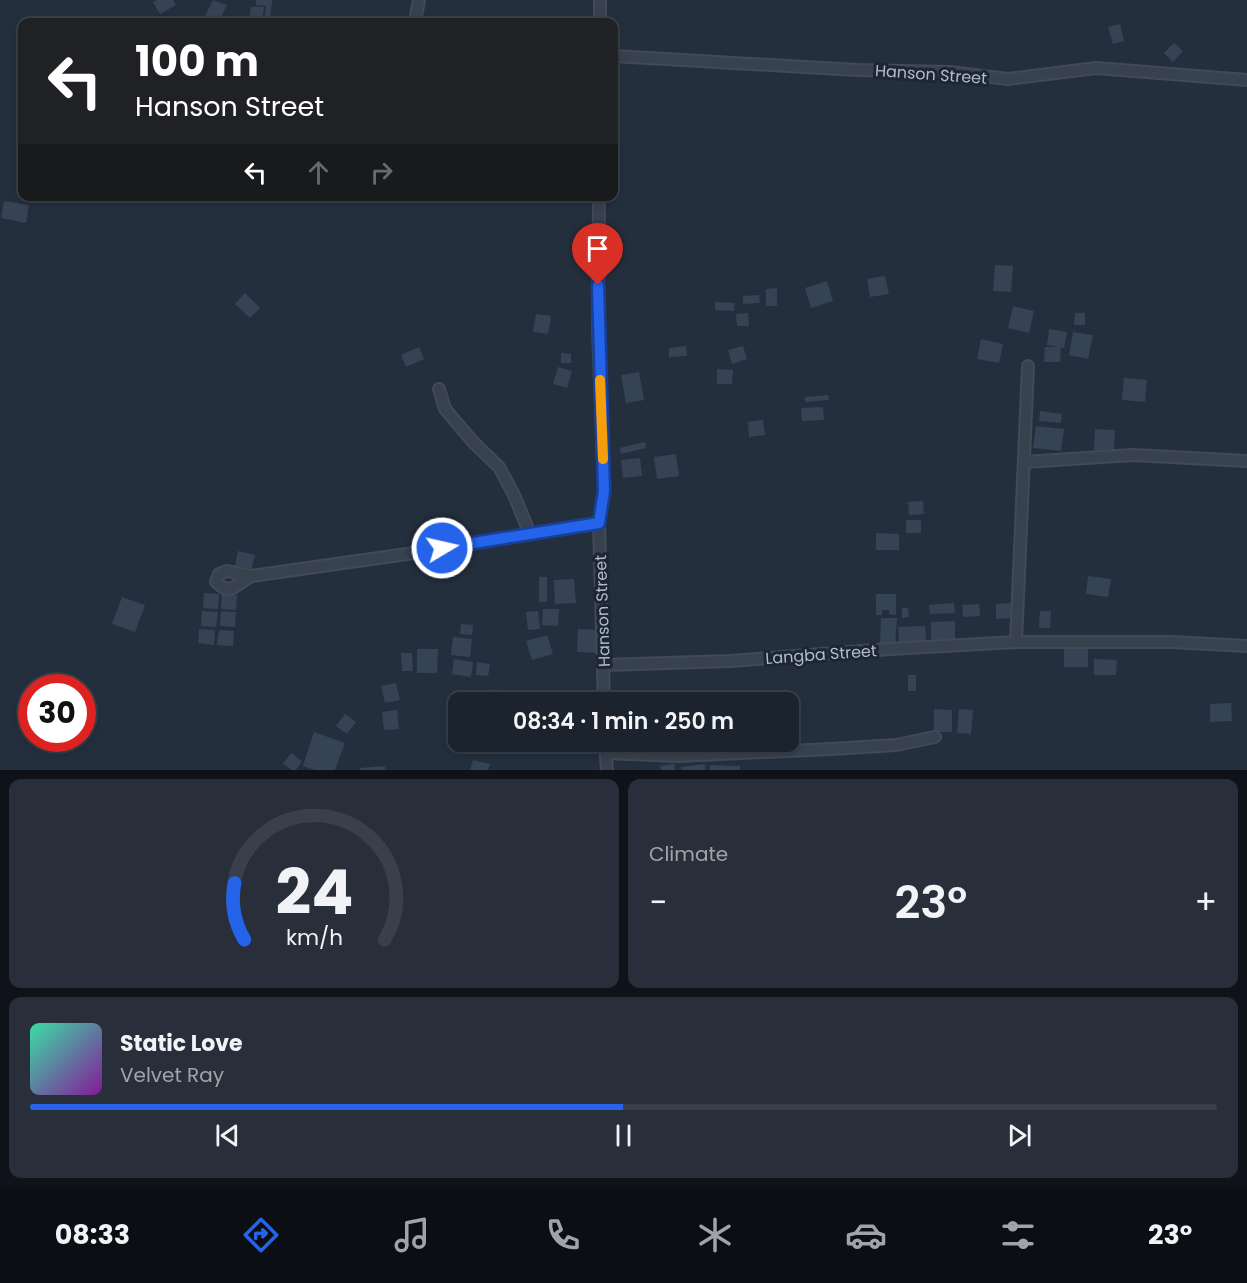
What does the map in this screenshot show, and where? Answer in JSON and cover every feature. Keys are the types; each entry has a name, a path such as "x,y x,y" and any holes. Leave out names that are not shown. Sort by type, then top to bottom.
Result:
{"street":[{"path":"416,18 419,0"},
{"path":"600,0 600,18"},
{"name":"Hanson Street","path":"618,56 949,72 1008,80 1096,68 1247,80"},
{"name":"Hanson Street","path":"599,201 598,329 604,491 599,523 604,692"},
{"path":"1016,642 1028,366"},
{"path":"439,388 445,409 456,424 499,467 514,495 530,534"},
{"path":"1024,462 1133,455 1247,461"},
{"path":"251,576 421,552 599,523"},
{"name":"Langba Street","path":"604,665 730,661 1016,642 1172,642 1247,646"},
{"path":"607,770 606,753 677,756 831,749 896,745 935,737"}],"building":[{"path":"173,0 176,5 160,14 153,2"},
{"path":"213,0 227,5 221,18 204,18"},
{"path":"256,0 272,0 270,18 264,18 266,6 256,5"},
{"path":"251,7 264,7 263,18 250,18"},
{"path":"1120,24 1124,41 1113,44 1108,27"},
{"path":"1174,43 1183,51 1173,62 1164,53"},
{"path":"4,201 29,205 26,223 1,218"},
{"path":"995,265 1013,266 1011,292 993,291"},
{"path":"885,276 889,294 870,297 867,279"},
{"path":"827,281 833,301 811,308 805,288"},
{"path":"777,288 777,306 766,306 766,289"},
{"path":"245,293 260,308 250,318 235,304"},
{"path":"759,295 760,303 743,304 743,296"},
{"path":"715,302 735,303 734,311 715,310"},
{"path":"1013,306 1034,311 1029,333 1008,328"},
{"path":"748,313 749,326 737,326 736,314"},
{"path":"1075,313 1085,313 1085,325 1074,325"},
{"path":"536,314 551,316 548,334 533,332"},
{"path":"1049,329 1067,332 1064,348 1047,345"},
{"path":"1073,332 1093,335 1088,359 1069,355"},
{"path":"981,339 1003,344 999,363 977,359"},
{"path":"686,346 687,356 669,357 669,348"},
{"path":"743,346 747,359 732,364 728,350"},
{"path":"419,347 424,359 406,367 401,355"},
{"path":"1045,347 1061,347 1060,362 1044,362"},
{"path":"561,353 571,354 571,363 561,363"},
{"path":"558,367 572,371 567,388 553,384"},
{"path":"717,369 733,370 732,384 717,384"},
{"path":"639,372 644,400 626,403 621,375"},
{"path":"1124,378 1147,380 1145,402 1122,400"},
{"path":"828,395 829,400 805,402 805,397"},
{"path":"823,407 824,420 802,421 801,408"},
{"path":"1040,411 1062,414 1061,423 1039,421"},
{"path":"763,420 765,435 749,437 748,422"},
{"path":"1036,426 1064,429 1061,451 1033,448"},
{"path":"1095,429 1115,430 1114,450 1094,450"},
{"path":"645,442 646,448 621,454 620,448"},
{"path":"676,454 679,476 657,479 654,457"},
{"path":"640,458 642,476 623,478 621,460"},
{"path":"923,501 924,514 909,515 908,502"},
{"path":"906,520 921,520 921,533 906,533"},
{"path":"876,533 899,534 899,550 876,550"},
{"path":"238,551 255,555 251,570 235,566"},
{"path":"1088,576 1111,579 1108,597 1086,594"},
{"path":"539,577 547,577 547,602 539,602"},
{"path":"574,579 576,603 555,604 554,580"},
{"path":"204,593 219,594 218,609 203,608"},
{"path":"222,594 237,595 236,610 221,609"},
{"path":"876,594 896,594 896,615 889,614 889,610 882,610 882,615 876,615"},
{"path":"122,597 145,605 135,632 112,624"},
{"path":"954,603 955,613 930,614 929,605"},
{"path":"1011,603 1011,618 996,619 996,604"},
{"path":"979,604 980,616 963,617 962,605"},
{"path":"902,608 908,608 909,617 902,618"},
{"path":"543,609 559,609 558,626 542,625"},
{"path":"202,611 218,612 216,627 201,626"},
{"path":"221,611 236,612 235,627 220,626"},
{"path":"538,611 540,629 528,630 526,612"},
{"path":"1040,611 1051,611 1050,628 1039,628"},
{"path":"881,618 897,618 895,647 880,647"},
{"path":"955,621 955,639 931,640 931,622"},
{"path":"461,624 473,625 472,635 460,634"},
{"path":"925,626 926,641 899,642 898,627"},
{"path":"199,629 215,630 214,645 198,643"},
{"path":"578,629 597,630 596,653 577,652"},
{"path":"219,630 234,631 233,646 217,645"},
{"path":"547,635 553,654 532,660 526,641"},
{"path":"453,637 472,639 470,657 451,655"},
{"path":"417,649 438,649 437,673 417,673"},
{"path":"1064,649 1088,649 1088,667 1064,667"},
{"path":"401,653 412,653 413,671 402,671"},
{"path":"454,659 473,662 471,677 452,674"},
{"path":"1094,659 1117,660 1116,675 1094,675"},
{"path":"477,662 490,664 488,676 476,675"},
{"path":"908,675 916,675 916,691 908,691"},
{"path":"396,683 400,700 385,703 381,686"},
{"path":"1231,703 1232,721 1210,722 1210,704"},
{"path":"934,709 952,710 952,732 934,732"},
{"path":"959,709 973,710 971,734 957,733"},
{"path":"397,710 399,729 384,730 382,712"},
{"path":"345,714 356,722 347,734 336,726"},
{"path":"314,732 345,743 335,770 315,770 303,766"},
{"path":"520,752 545,752 545,754"},
{"path":"291,753 302,761 296,770 283,764"},
{"path":"473,760 490,764 488,770 470,770"},
{"path":"674,764 675,770 661,770 660,766"},
{"path":"705,764 705,770 681,770 681,767"},
{"path":"710,765 740,766 740,770 710,770"},
{"path":"385,766 385,770 360,770 360,768"}],"slow traffic":[{"path":"600,380 603,459"}],"route":[{"path":"442,548 599,523 604,491 598,285"}]}
